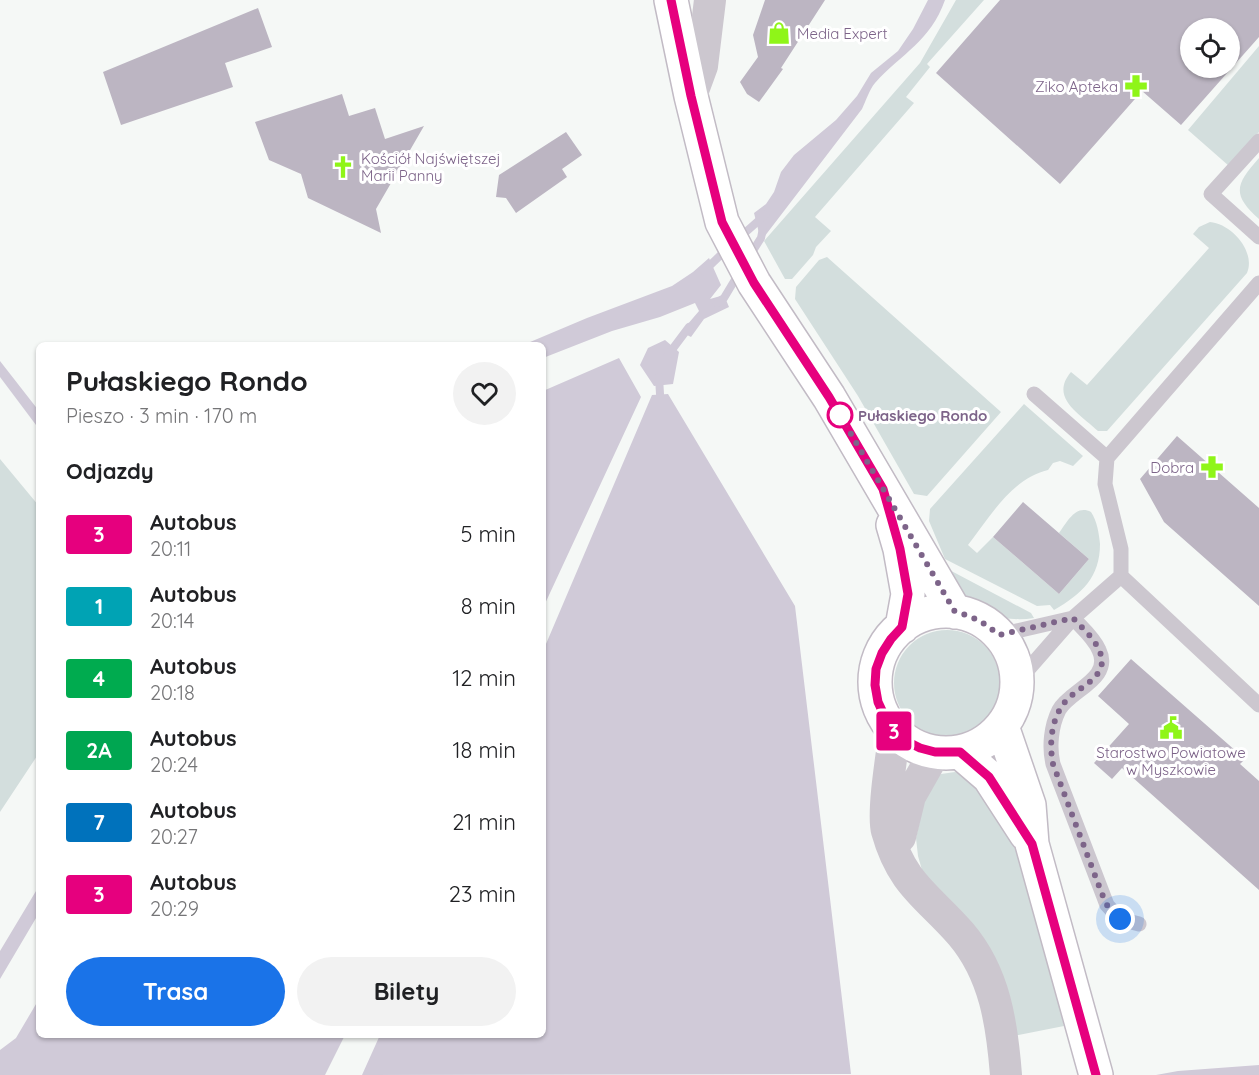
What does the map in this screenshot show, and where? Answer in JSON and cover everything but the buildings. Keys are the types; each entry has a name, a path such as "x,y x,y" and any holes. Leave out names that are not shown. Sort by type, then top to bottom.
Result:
{"main road":[{"path":"672,0 691,96 722,222 754,283 829,397 955,612"},
{"path":"883,489 900,549 908,594 902,627"},
{"path":"936,612 955,612 972,616 987,624 1009,649 1015,665 1017,682 1015,698 1002,726 976,747 948,752 920,748 895,731 885,717 878,702 875,685 876,669 882,653 902,627 918,617 936,612"},
{"path":"1002,726 1029,805 1032,844 1093,1064"},
{"path":"948,752 989,777 1032,844"}],"street":[{"path":"691,96 702,66 710,0"},
{"path":"895,731 887,830 900,865 910,883 960,933 987,974 996,1002 1006,1073"},
{"path":"897,856 903,819 910,796 948,752"}],"lane":[{"path":"1259,141 1211,194 1259,237"},
{"path":"1259,283 1107,458 1105,484 1121,549 1121,576 1259,705"},
{"path":"1034,394 1107,458"},
{"path":"1017,682 1073,618 1121,576"},
{"path":"999,635 1073,618"},
{"path":"1073,618 1099,648 1102,667 1096,676 1067,700 1060,709 1055,720 1050,752 1107,905 1120,919 1139,924"}],"shaded area":[{"path":"928,0 945,0 932,26 875,83 862,109 761,241 754,213 766,204 774,192 781,172 794,155 836,120 857,96 871,73 898,51"},
{"path":"956,0 984,0 927,64 930,67 906,97 914,103 815,217 831,231 792,279 785,279 764,241 920,63"},
{"path":"1259,46 1259,132 1229,166 1188,130 1232,78 1240,78 1240,68"},
{"path":"1259,158 1259,219 1244,203 1240,189 1245,175"},
{"path":"1210,222 1226,228 1240,240 1248,256 1247,273 1107,431 1098,431 1076,412 1065,398 1063,390 1065,381 1071,372 1087,385 1209,248 1193,234 1199,227"},
{"path":"827,257 1001,412 927,496 914,494 858,396 795,299 796,287 819,260"},
{"path":"709,258 721,285 710,299 724,295 729,307 704,319 691,337 681,332 699,311 695,303 660,317 612,331 546,357 546,342 530,342 672,286"},
{"path":"665,340 679,352 673,384 654,386 640,365 648,348"},
{"path":"619,358 641,397 546,602 546,390"},
{"path":"0,361 36,407 36,425 0,377"},
{"path":"668,394 795,606 851,1074 362,1075 379,1038 546,1038 546,644 652,395"},
{"path":"1024,404 1083,456 1073,466 1060,461 1053,463 1048,470 1023,481 1002,500 968,545 977,553 993,537 1059,594 1089,559 1059,533 1076,512 1086,510 1091,512 1100,540 1097,566 1081,591 1054,610 1050,605 1037,606 945,559 929,521 930,509"},
{"path":"0,459 36,502 36,758 0,812"},
{"path":"940,565 1031,613 1034,618 1005,618 977,609 962,597"},
{"path":"947,630 967,634 985,645 996,663 1000,683 996,703 985,721 967,732 947,736 927,732 909,721 898,703 894,683 898,663 909,645 927,634"},
{"path":"955,772 969,776 1012,834 1036,911 1064,1026 1013,1036 924,877 916,838 928,783 941,774"},
{"path":"36,891 36,918 0,979 0,951"},
{"path":"36,1004 36,1038 344,1038 325,1075 0,1075 0,1050 16,1038"},
{"path":"1259,1065 1259,1075 1156,1075 1178,1071"}],"waterway":[{"path":"739,238 765,215"},
{"path":"749,257 761,238 763,228"},
{"path":"704,271 727,249"},
{"path":"717,303 724,298 739,273"},
{"path":"668,355 689,327"},
{"path":"659,377 660,394"}],"bus line":[{"name":"3","path":"671,0 691,96 722,222 754,283 829,397 883,489 900,549 908,594 902,627 882,653 876,669 875,685 878,702 895,731 906,741 935,752 960,752 989,777 1032,844 1096,1075"}],"place":[{"name":"Media Expert","path":"779,33"},
{"name":"Ziko Apteka","path":"1136,86"},
{"name":"Kościół Najświętszej Marii Panny","path":"343,167"},
{"name":"Pułaskiego Rondo","path":"840,415"},
{"name":"Dobra","path":"1212,467"},
{"name":"Starostwo Powiatowe w Myszkowie","path":"1171,728"}],"route":[{"path":"840,415 955,612 972,616 987,624 999,635 1073,618 1099,648 1102,667 1088,684 1067,700 1060,709 1055,720 1050,752 1102,894 1107,905 1120,919"}]}
